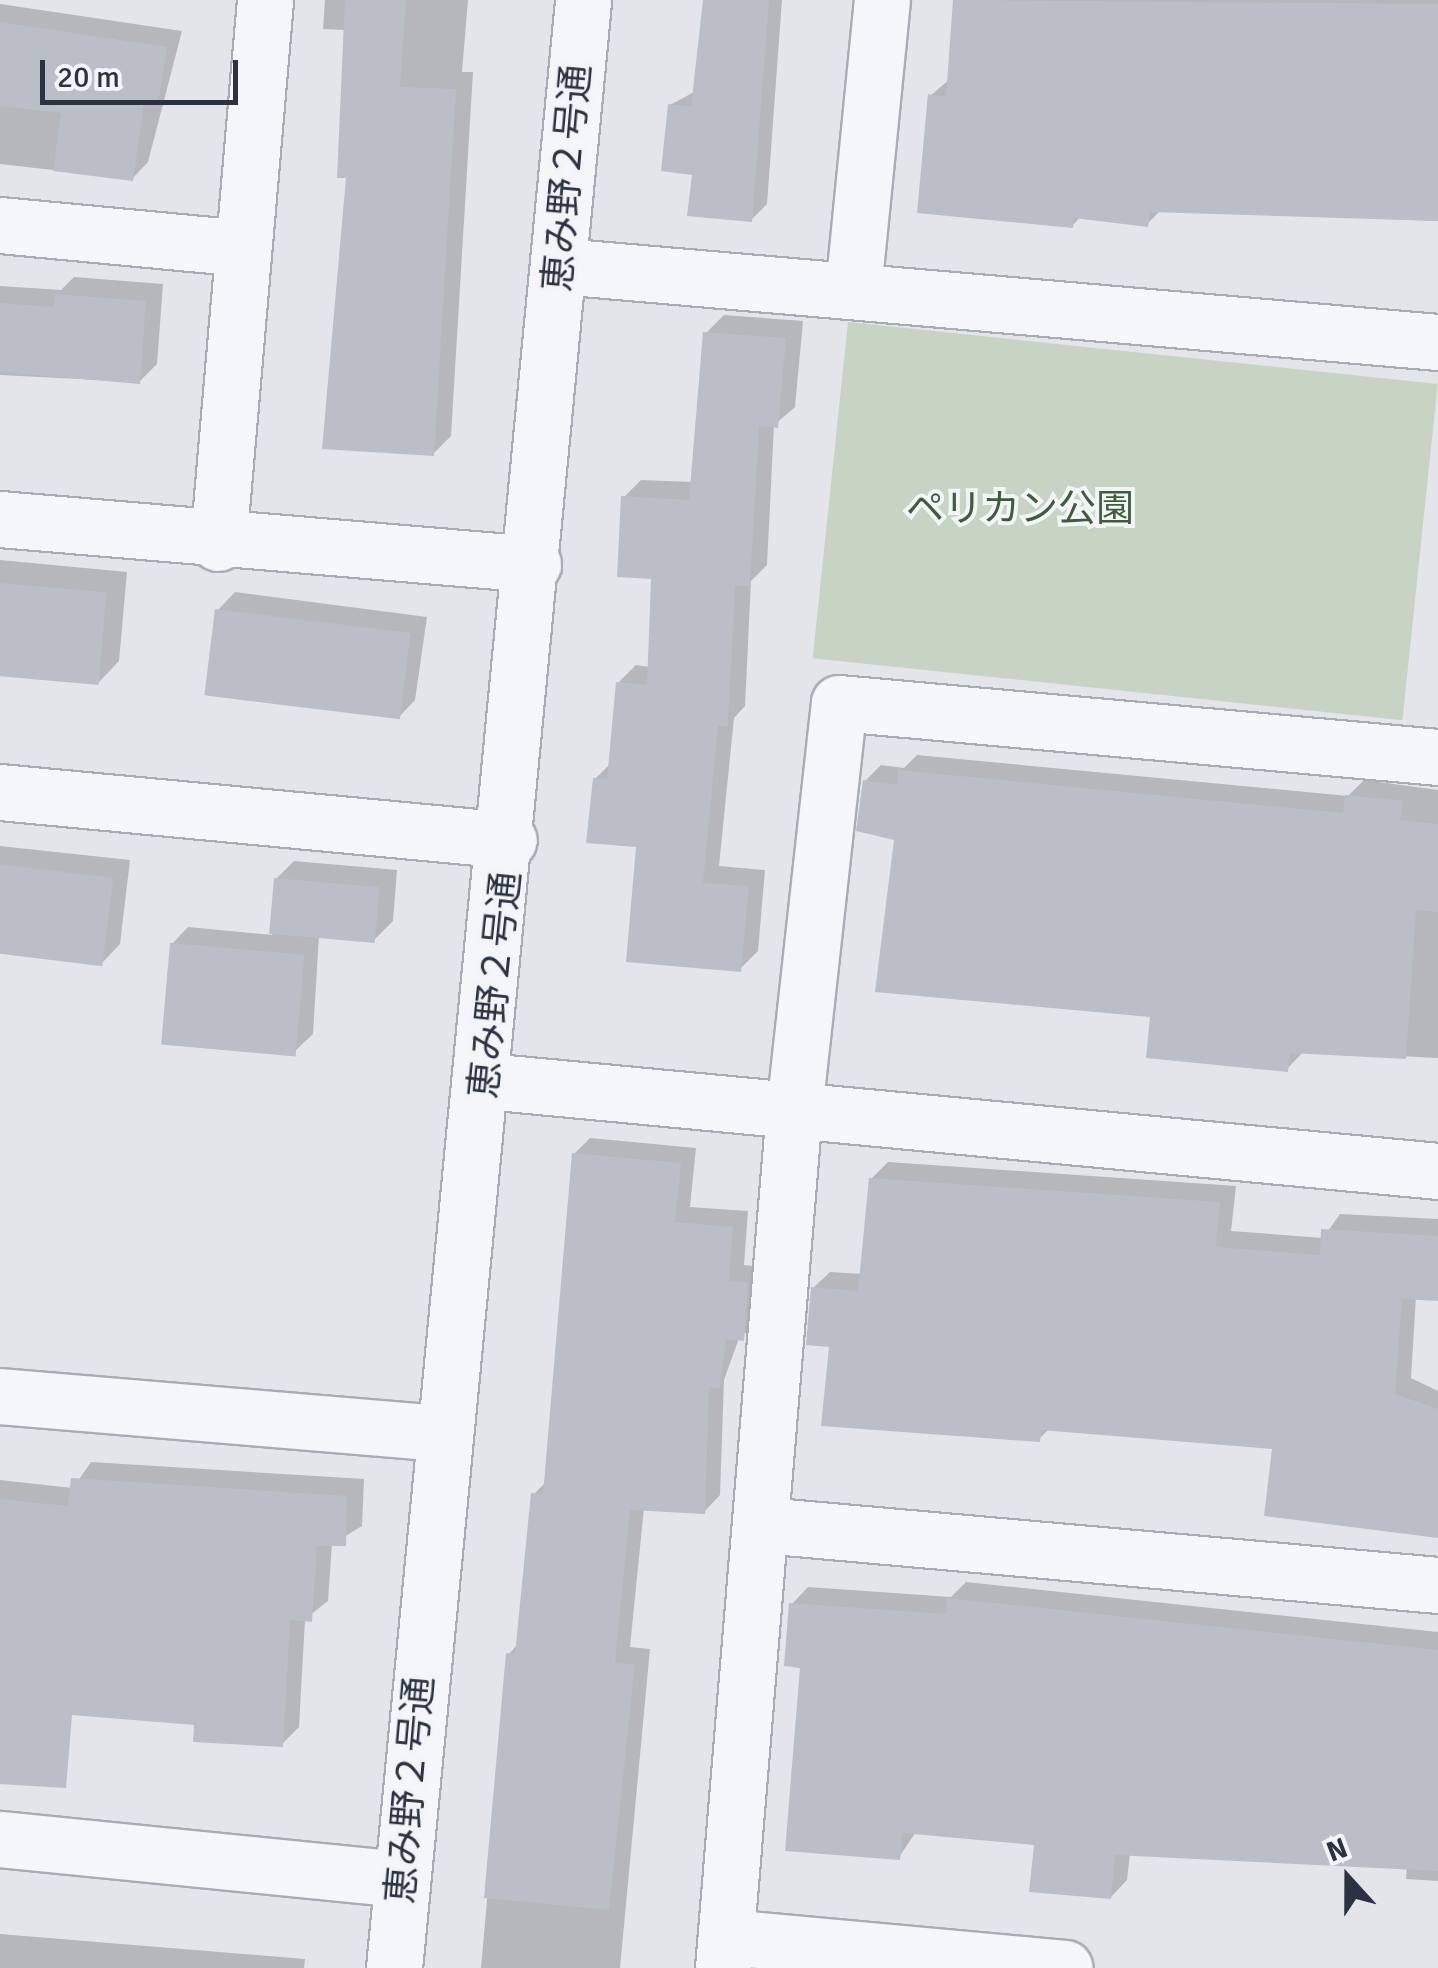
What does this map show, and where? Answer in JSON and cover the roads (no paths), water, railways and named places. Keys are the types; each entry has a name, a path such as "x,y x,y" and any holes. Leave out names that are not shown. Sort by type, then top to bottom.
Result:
{"street":[{"path":"218,543 264,0"},
{"name":"恵み野２号通","path":"394,1968 444,1433 486,1082 583,0"},
{"path":"852,290 882,0"},
{"path":"0,224 243,248"},
{"path":"560,266 1438,342"},
{"path":"0,520 218,543 533,564"},
{"path":"1065,1968 724,1952 763,1525 794,1110 839,704 1438,757"},
{"path":"0,792 509,840"},
{"path":"486,1082 1438,1170"},
{"path":"0,1396 444,1433"},
{"path":"763,1525 1438,1584"},
{"path":"0,1839 402,1879"}],"park label":[{"name":"ペリカン公園","path":"1020,509"}]}
